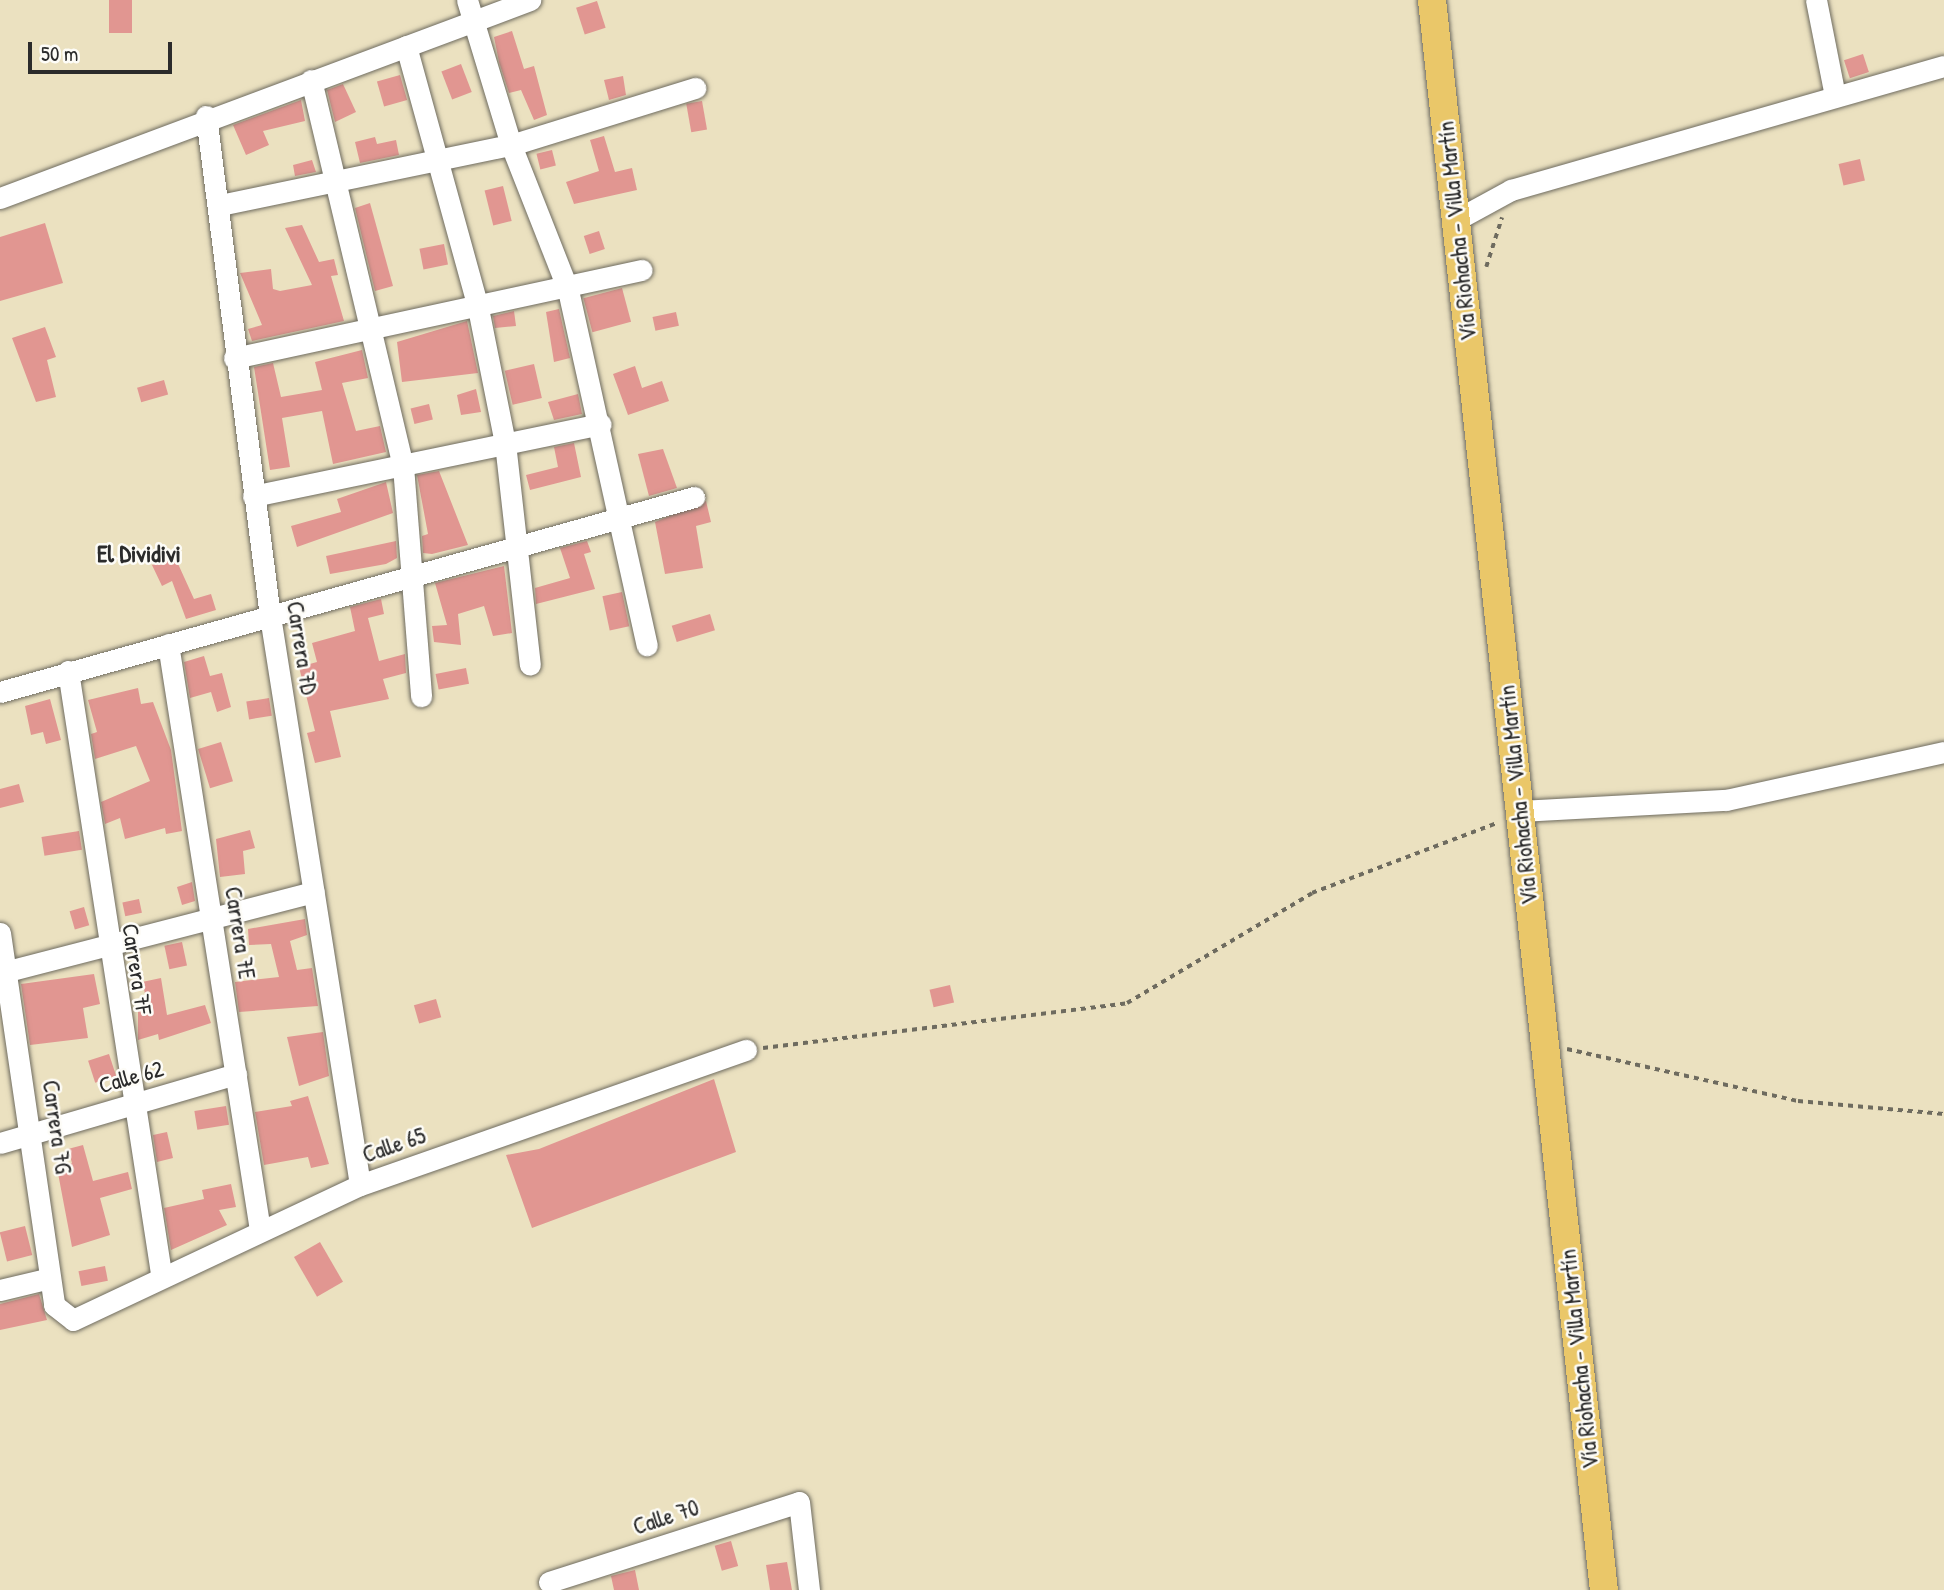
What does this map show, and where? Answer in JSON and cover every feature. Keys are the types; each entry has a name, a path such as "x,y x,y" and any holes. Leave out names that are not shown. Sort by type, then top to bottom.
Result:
{"main road":[{"name":"Vía Riohacha - Villa Martín","path":"1432,0 1604,1590"}],"street":[{"path":"467,0 511,145 568,290 601,424 647,645"},
{"path":"0,198 206,116 472,23 530,0"},
{"path":"1816,0 1835,96"},
{"path":"406,46 478,307 505,443 512,548 530,666"},
{"path":"1456,220 1511,190 1944,66"},
{"path":"311,80 332,182 403,466 416,574 421,696"},
{"path":"220,205 511,145 695,88"},
{"name":"Carrera 7D","path":"206,116 220,205 234,358 270,616 360,1185"},
{"path":"234,358 568,290 642,270"},
{"path":"253,496 601,424"},
{"path":"0,692 694,497"},
{"name":"Carrera 7E","path":"168,644 260,1230"},
{"name":"Carrera 7F","path":"68,671 107,946 161,1273"},
{"path":"1521,811 1726,800 1944,752"},
{"path":"3,972 314,892"},
{"name":"Carrera 7G","path":"0,933 3,972 32,1133 54,1305 73,1320"},
{"name":"Calle 65","path":"73,1320 98,1313 161,1273 360,1185 746,1050"},
{"name":"Calle 62","path":"0,1143 236,1074"},
{"path":"0,1290 50,1278"},
{"name":"Calle 70","path":"549,1582 799,1502 809,1590"}],"path":[{"path":"1483,276 1511,190"},
{"path":"746,1050 1127,1003 1312,893 1459,842 1521,811"},
{"path":"1545,1044 1798,1101 1944,1114"}],"building":[{"path":"109,0 132,0 132,33 109,33"},
{"path":"597,1 606,28 585,34 576,8"},
{"path":"512,31 524,69 534,66 547,115 534,120 521,90 509,93 499,62 494,37"},
{"path":"1863,54 1869,72 1850,78 1844,60"},
{"path":"461,64 472,92 452,100 441,72"},
{"path":"400,75 407,100 384,107 377,82"},
{"path":"623,76 626,95 609,100 604,80"},
{"path":"343,84 356,112 335,122 327,90"},
{"path":"301,100 305,121 263,131 269,145 246,155 233,125"},
{"path":"702,101 707,130 691,132 686,104"},
{"path":"604,136 615,172 632,168 637,190 574,204 566,182 599,171 590,140"},
{"path":"375,137 377,144 396,140 399,155 360,163 355,142"},
{"path":"552,150 556,166 540,169 536,154"},
{"path":"1860,159 1865,180 1844,185 1839,164"},
{"path":"312,160 316,172 295,176 293,165"},
{"path":"503,186 512,221 493,226 485,191"},
{"path":"370,203 393,286 375,291 355,208"},
{"path":"45,223 63,283 0,301 0,237"},
{"path":"302,225 319,262 334,259 338,275 331,276 344,321 252,341 248,329 262,325 240,273 271,269 273,289 280,291 312,285 285,228"},
{"path":"599,231 605,249 590,254 584,236"},
{"path":"444,244 448,265 423,269 419,249"},
{"path":"622,288 631,322 592,332 583,298"},
{"path":"559,309 570,358 554,362 546,312"},
{"path":"514,311 516,326 495,328 493,316"},
{"path":"676,312 679,326 655,331 653,317"},
{"path":"467,321 478,373 402,382 397,342"},
{"path":"45,327 56,357 47,360 56,397 36,402 12,338"},
{"path":"362,350 368,378 342,383 356,431 380,426 386,452 333,464 322,411 282,418 290,467 270,470 254,367 273,363 281,397 322,390 315,362"},
{"path":"534,364 542,398 513,405 505,371"},
{"path":"635,366 642,388 662,381 669,401 628,415 613,374"},
{"path":"164,380 168,394 141,402 137,388"},
{"path":"476,389 481,412 461,415 457,395"},
{"path":"578,394 582,414 554,420 548,402"},
{"path":"429,404 433,420 414,424 411,409"},
{"path":"574,443 581,477 530,490 526,475 558,467 554,447"},
{"path":"663,449 677,488 649,496 638,454"},
{"path":"439,471 468,545 432,554 423,553 422,536 428,534 417,475"},
{"path":"386,482 393,513 297,547 291,526 341,512 337,499"},
{"path":"706,501 711,522 696,526 703,568 665,574 655,522"},
{"path":"396,541 397,558 386,564 330,574 326,556"},
{"path":"587,541 591,552 584,554 595,589 536,604 535,588 570,578 560,548"},
{"path":"174,555 194,599 211,594 216,610 186,619 172,581 162,586 152,565"},
{"path":"504,566 512,633 493,636 484,606 458,614 461,645 434,642 432,626 447,625 435,583"},
{"path":"622,592 629,626 610,630 602,596"},
{"path":"381,599 384,614 368,618 379,661 405,654 406,673 383,679 389,699 330,711 341,757 315,763 307,733 315,731 299,667 317,662 312,643 355,631 350,607"},
{"path":"710,614 715,630 677,642 672,626"},
{"path":"204,656 210,676 222,673 231,707 217,712 211,692 190,698 184,662"},
{"path":"466,668 469,684 439,690 436,674"},
{"path":"138,688 141,704 153,702 171,750 182,831 166,834 165,828 125,839 120,818 105,824 101,802 150,781 136,746 95,759 91,734 97,732 88,700"},
{"path":"269,698 272,716 249,719 246,702"},
{"path":"50,699 61,740 46,744 43,732 31,735 25,706"},
{"path":"221,742 233,781 210,788 198,749"},
{"path":"19,784 24,802 0,808 0,789"},
{"path":"250,830 255,848 243,851 245,874 220,877 216,839"},
{"path":"79,831 82,850 44,856 41,837"},
{"path":"192,882 195,901 182,905 177,887"},
{"path":"139,899 142,913 125,916 122,903"},
{"path":"84,907 89,925 75,929 70,911"},
{"path":"305,919 307,935 290,941 297,970 312,968 318,1006 239,1012 235,982 279,977 271,944 249,945 248,929"},
{"path":"182,942 187,965 169,969 164,946"},
{"path":"94,974 100,1004 83,1008 88,1038 30,1045 21,984"},
{"path":"161,978 167,1015 205,1005 211,1023 159,1040 158,1034 138,1040 138,1003 147,1001 142,982"},
{"path":"950,985 954,1003 934,1007 930,990"},
{"path":"436,999 441,1017 419,1024 414,1005"},
{"path":"323,1032 329,1076 299,1086 287,1037"},
{"path":"109,1054 116,1076 95,1083 88,1061"},
{"path":"714,1079 736,1152 532,1228 506,1155 539,1149"},
{"path":"308,1096 329,1164 311,1168 308,1157 264,1165 255,1112 292,1106 290,1101"},
{"path":"226,1106 229,1125 197,1130 194,1111"},
{"path":"167,1132 173,1158 157,1162 153,1135"},
{"path":"83,1145 93,1181 128,1172 132,1189 100,1198 110,1235 72,1247 57,1168 72,1163 68,1149"},
{"path":"231,1184 236,1207 219,1210 227,1225 171,1250 164,1208 204,1199 202,1190"},
{"path":"25,1226 32,1255 7,1261 0,1232"},
{"path":"320,1242 343,1282 317,1297 294,1257"},
{"path":"105,1266 108,1281 81,1286 78,1271"},
{"path":"39,1294 47,1320 0,1330 0,1304"},
{"path":"731,1541 738,1566 722,1571 715,1546"},
{"path":"787,1562 792,1590 770,1590 766,1565"},
{"path":"635,1570 639,1590 614,1590 611,1576"}],"district":[{"name":"El Dividivi","path":"139,554"}]}
